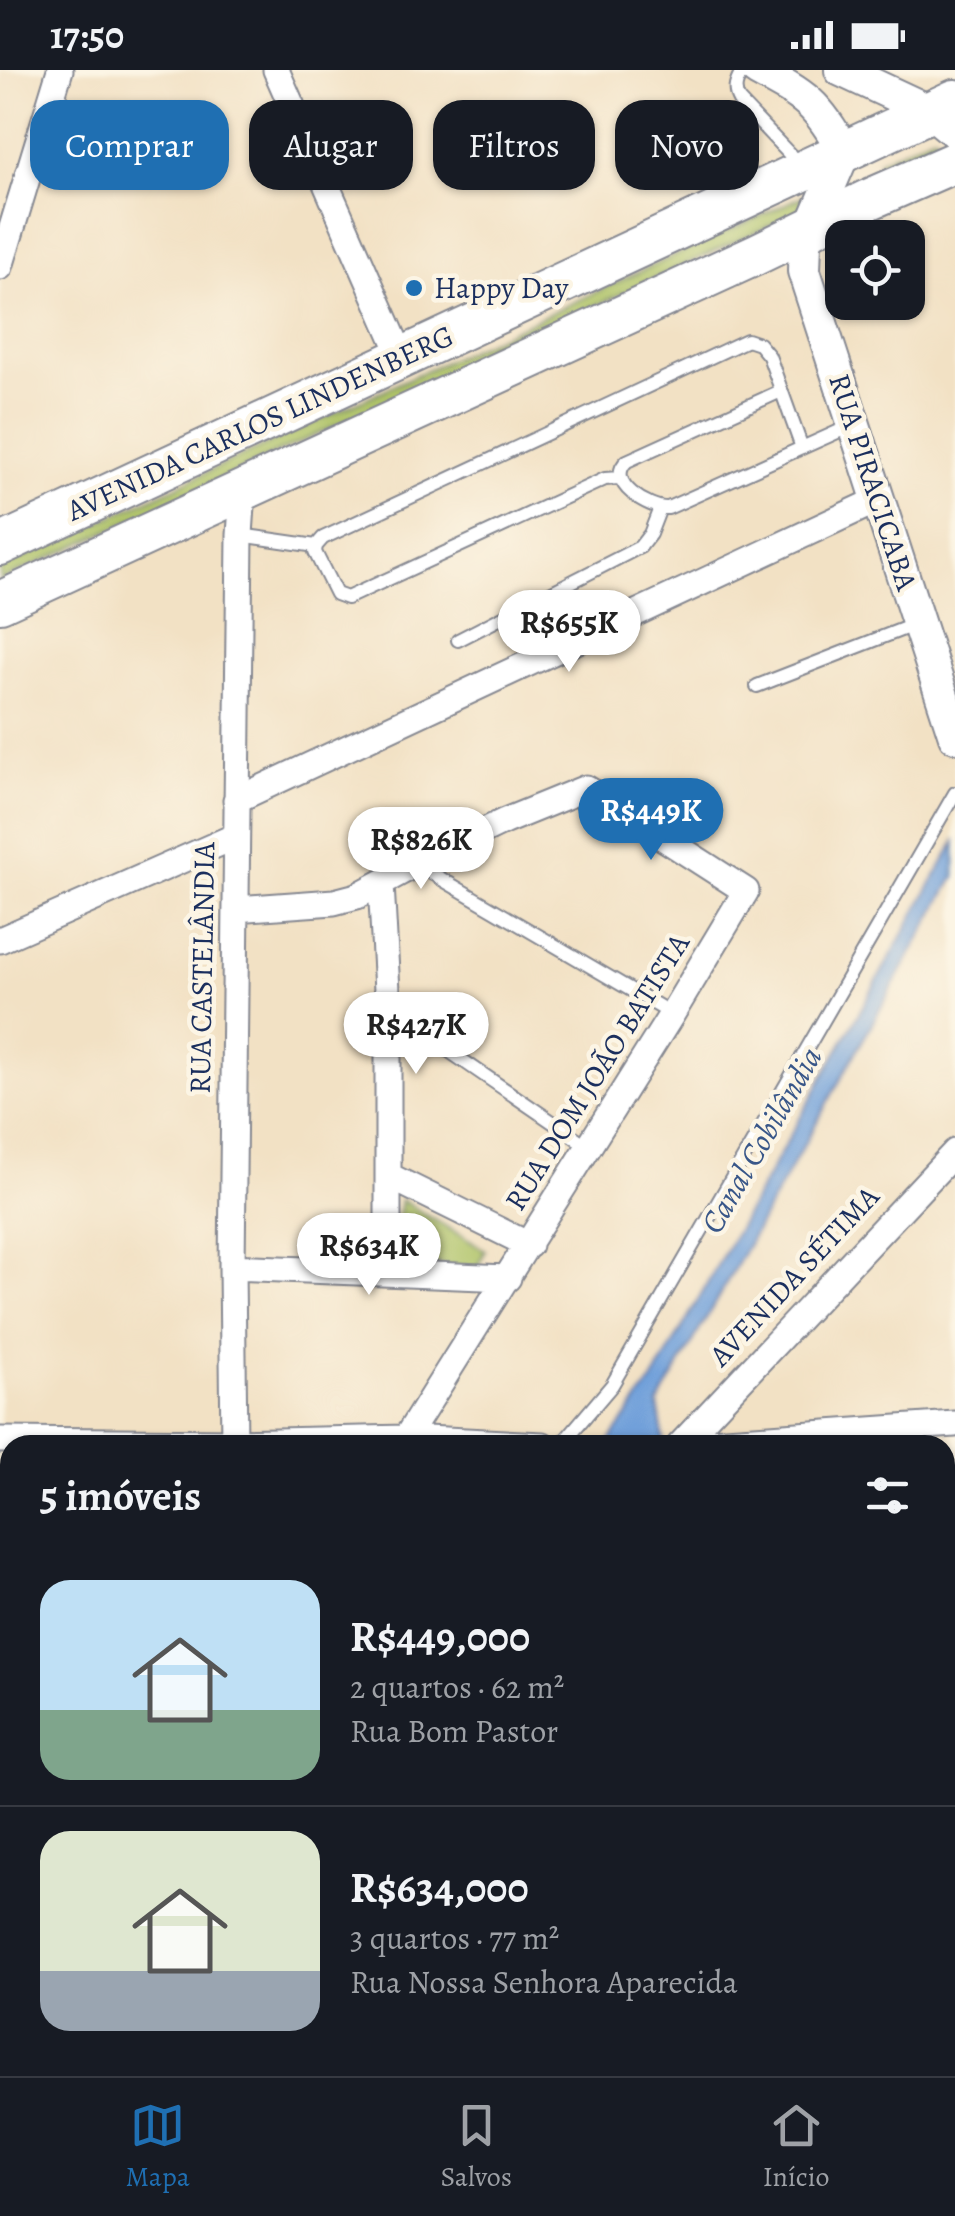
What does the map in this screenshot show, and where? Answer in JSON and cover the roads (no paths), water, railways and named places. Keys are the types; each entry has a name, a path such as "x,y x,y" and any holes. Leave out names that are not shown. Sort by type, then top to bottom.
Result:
{"main road":[{"name":"AVENIDA CARLOS LINDENBERG","path":"0,545 804,170 947,115"},
{"path":"844,152 868,200"},
{"name":"AVENIDA CARLOS LINDENBERG","path":"0,602 955,162"}],"street":[{"path":"0,267 60,70"},
{"path":"276,70 402,357"},
{"path":"757,70 801,94 816,108 844,152"},
{"path":"841,70 947,115"},
{"name":"RUA PIRACICABA","path":"844,152 803,251 804,271 955,736"},
{"name":"RUA CASTELÂNDIA","path":"234,1435 236,800 243,491"},
{"path":"236,800 878,500"},
{"name":"RUA DOM JOÃO BATISTA","path":"408,1435 746,892 586,788 504,821 416,864"},
{"path":"0,940 236,836"},
{"path":"236,909 334,902 357,896 416,864"},
{"path":"381,884 388,1008 388,1272"},
{"name":"AVENIDA SÉTIMA","path":"689,1435 955,1152"},
{"path":"389,1176 529,1244"},
{"path":"232,1267 508,1278"},
{"path":"804,1435 955,1424"}],"lane":[{"path":"743,70 734,93 804,170"},
{"path":"620,478 605,479 347,598 336,594 316,558 316,546 323,538 747,340 765,349 802,448"},
{"path":"781,390 627,461 620,467 620,478 654,507 668,508 854,425"},
{"path":"458,640 640,547 660,508"},
{"path":"240,535 316,546"},
{"path":"757,686 918,623"},
{"path":"570,1435 612,1385 955,793"},
{"path":"416,864 672,1014"},
{"path":"388,1008 589,1147"}],"water":[{"path":"955,842 955,876 658,1404 663,1435 614,1435 653,1380"}],"place":[{"name":"Happy Day","path":"414,288"}],"water label":[{"name":"Canal Cobilândia","path":"761,1140"}]}
